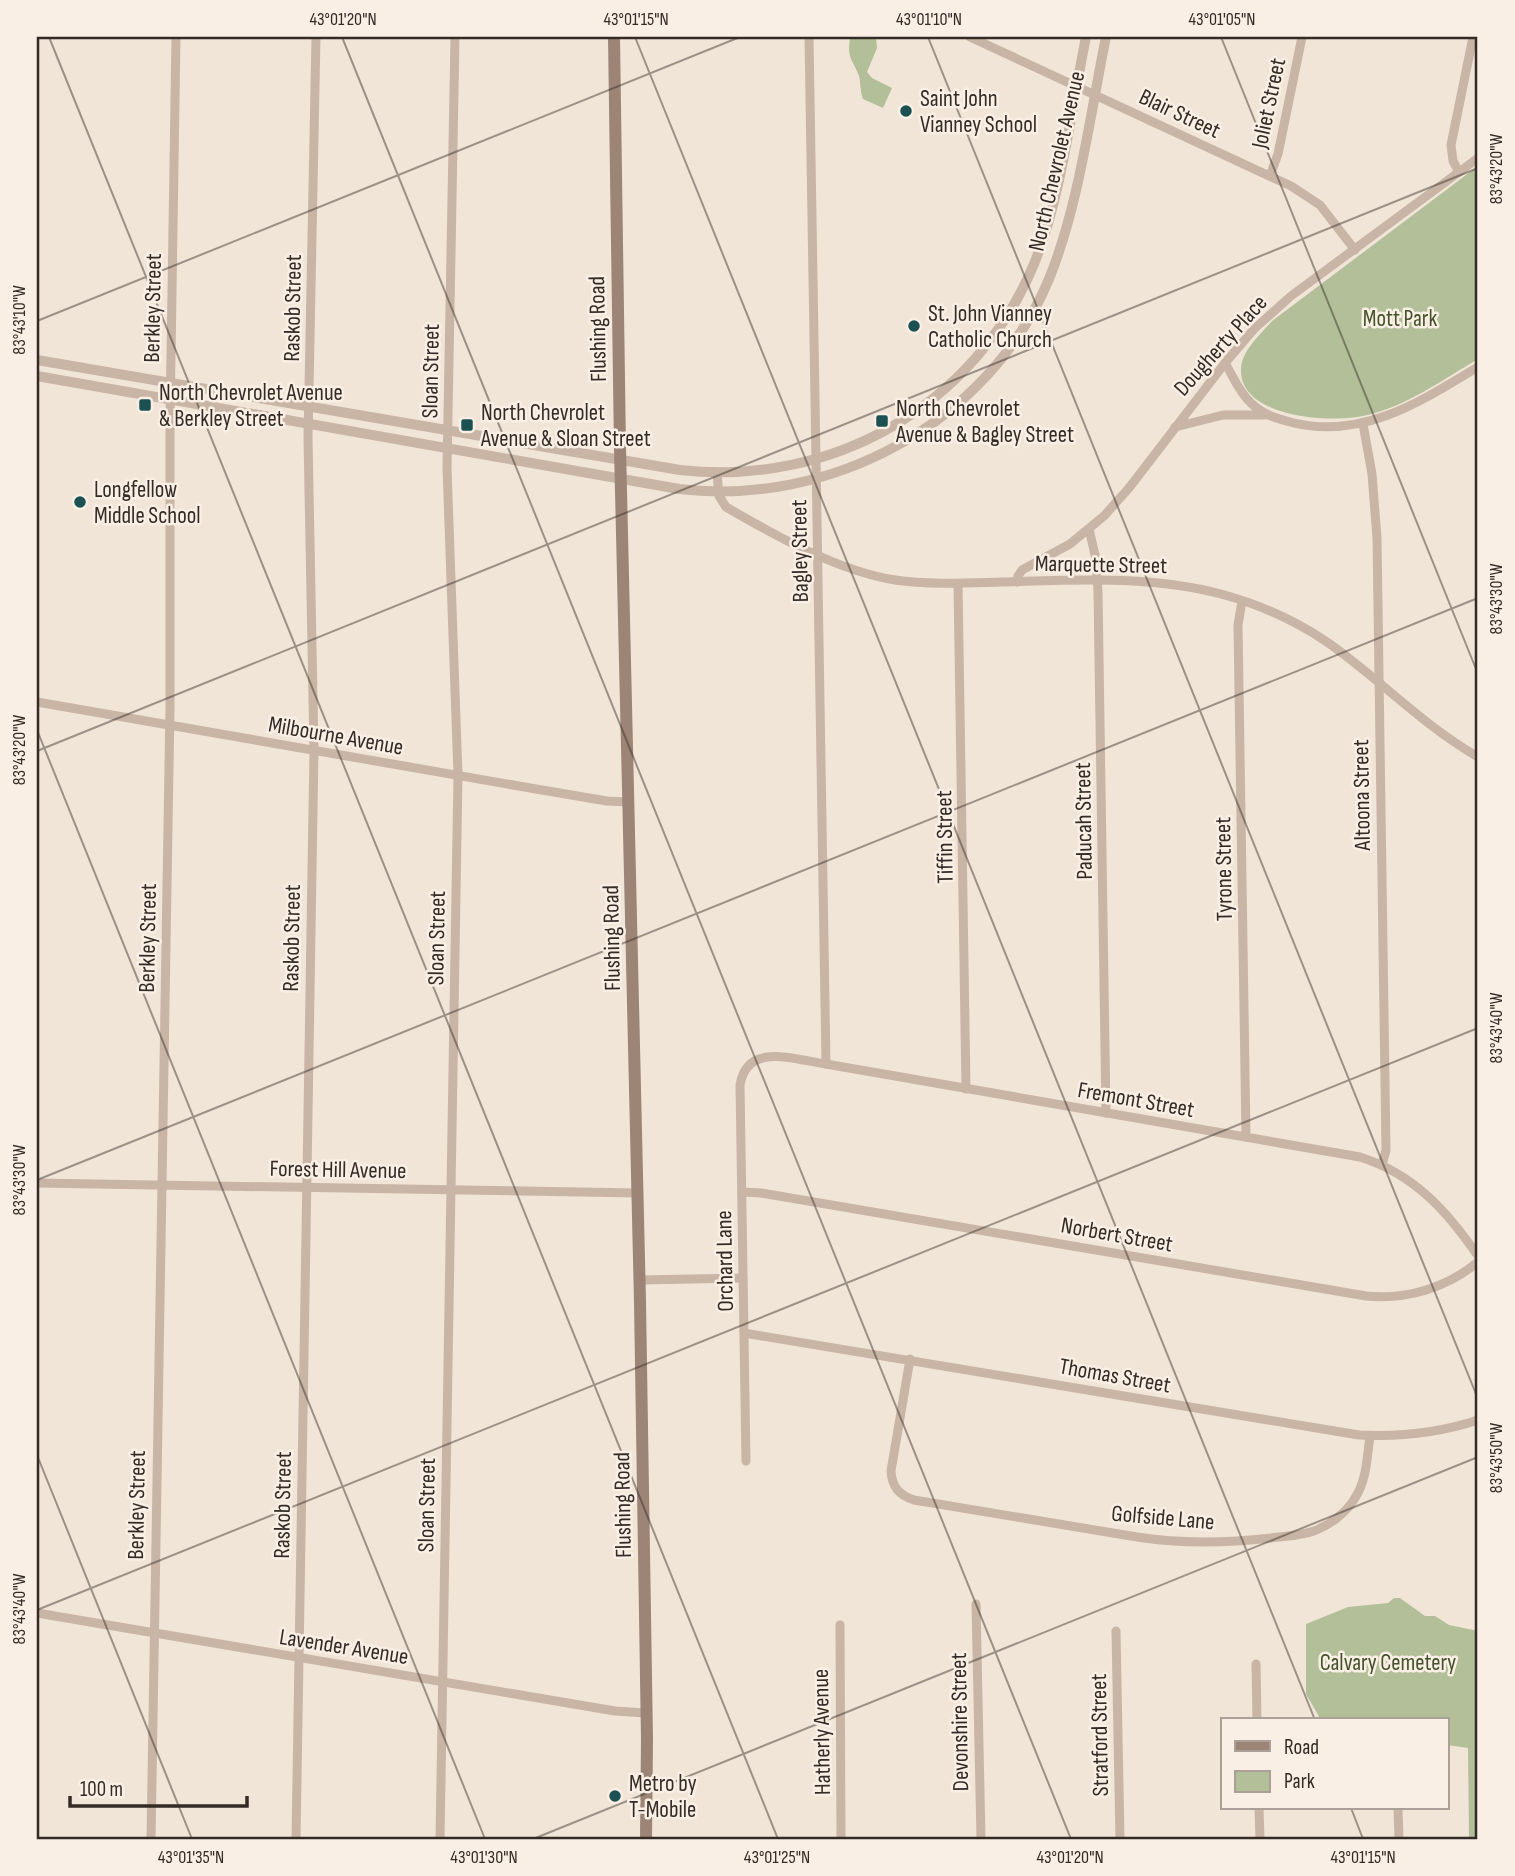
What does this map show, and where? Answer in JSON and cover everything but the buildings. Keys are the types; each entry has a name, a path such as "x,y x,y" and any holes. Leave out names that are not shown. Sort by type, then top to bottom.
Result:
{"main road":[{"name":"Flushing Road","path":"614,37 640,1280 646,1839"}],"street":[{"name":"Berkley Street","path":"151,1839 170,726 170,383 176,37"},
{"name":"Raskob Street","path":"296,1839 314,750 309,407 316,37"},
{"name":"Sloan Street","path":"440,1839 458,775 448,449 455,37"},
{"name":"Bagley Street","path":"809,37 826,1065"},
{"name":"Blair Street","path":"970,37 1270,176 1313,199 1355,250"},
{"name":"North Chevrolet Avenue","path":"37,360 680,470 717,473 763,471 817,460 872,438 924,406 968,367 1008,316 1034,263 1048,223 1086,37"},
{"name":"North Chevrolet Avenue","path":"37,376 679,489 718,492 764,489 817,479 850,469 879,456 936,421 987,374 1024,326 1048,281 1062,242 1106,37"},
{"name":"Joliet Street","path":"1270,176 1278,154 1302,37"},
{"path":"1459,172 1453,161 1451,145 1473,37"},
{"name":"Dougherty Place","path":"1017,582 1017,576 1023,570 1090,529 1122,496 1224,363 1276,308 1478,158"},
{"path":"1008,316 1024,326"},
{"path":"1224,363 1246,397 1266,415"},
{"path":"1174,427 1223,415 1266,415 1319,427 1363,424 1409,407 1478,367"},
{"name":"Altoona Street","path":"1363,424 1376,514 1386,1150 1382,1166"},
{"path":"717,473 718,492"},
{"name":"Marquette Street","path":"718,492 726,507 818,555 887,578 958,584 1135,580 1224,594 1284,618 1317,636 1424,722 1478,757"},
{"name":"Paducah Street","path":"1090,529 1097,581 1106,1113"},
{"name":"Tiffin Street","path":"958,584 966,1089"},
{"name":"Tyrone Street","path":"1242,601 1238,625 1246,1137"},
{"name":"Milbourne Avenue","path":"37,702 602,800 628,802"},
{"name":"Fremont Street","path":"750,1063 768,1056 1346,1154 1382,1166 1405,1178 1431,1197 1456,1223 1478,1256"},
{"name":"Orchard Lane","path":"746,1461 740,1085 743,1072 750,1063"},
{"name":"Forest Hill Avenue","path":"37,1183 638,1193"},
{"name":"Norbert Street","path":"742,1192 761,1193 1366,1296 1393,1297 1424,1291 1448,1281 1478,1262"},
{"path":"640,1280 743,1278"},
{"name":"Thomas Street","path":"744,1333 1336,1432 1370,1436 1435,1432 1478,1420"},
{"path":"885,1495 896,1489 891,1471 910,1359"},
{"name":"Golfside Lane","path":"896,1489 903,1496 914,1500 1163,1541 1217,1542 1290,1536 1319,1529 1338,1517 1350,1505 1362,1483 1370,1436"},
{"name":"Devonshire Street","path":"976,1604 981,1839"},
{"name":"Lavender Avenue","path":"37,1613 615,1711 646,1713"},
{"name":"Hatherly Avenue","path":"839,1625 842,1839"},
{"name":"Stratford Street","path":"1116,1631 1120,1839"},
{"path":"1256,1664 1257,1718"},
{"path":"1259,1810 1260,1839"},
{"path":"1398,1810 1399,1839"}],"green space":[{"path":"850,37 876,37 877,48 867,72 872,78 892,88 883,108 863,99 859,76 850,54"},
{"name":"Mott Park","path":"1478,166 1478,359 1408,400 1363,416 1330,419 1290,414 1255,398 1245,386 1242,363 1252,344 1272,321"},
{"name":"Calvary Cemetery","path":"1394,1598 1400,1598 1425,1616 1435,1616 1449,1625 1478,1631 1478,1839 1469,1839 1468,1748 1448,1745 1448,1718 1320,1718 1306,1694 1306,1624 1348,1607 1388,1603"}],"place":[{"name":"Saint John Vianney School","path":"906,111"},
{"name":"St. John Vianney Catholic Church","path":"914,326"},
{"name":"North Chevrolet Avenue & Berkley Street","path":"145,405"},
{"name":"North Chevrolet Avenue & Bagley Street","path":"882,421"},
{"name":"North Chevrolet Avenue & Sloan Street","path":"467,425"},
{"name":"Longfellow Middle School","path":"80,502"},
{"name":"Metro by T-Mobile","path":"615,1796"}]}
